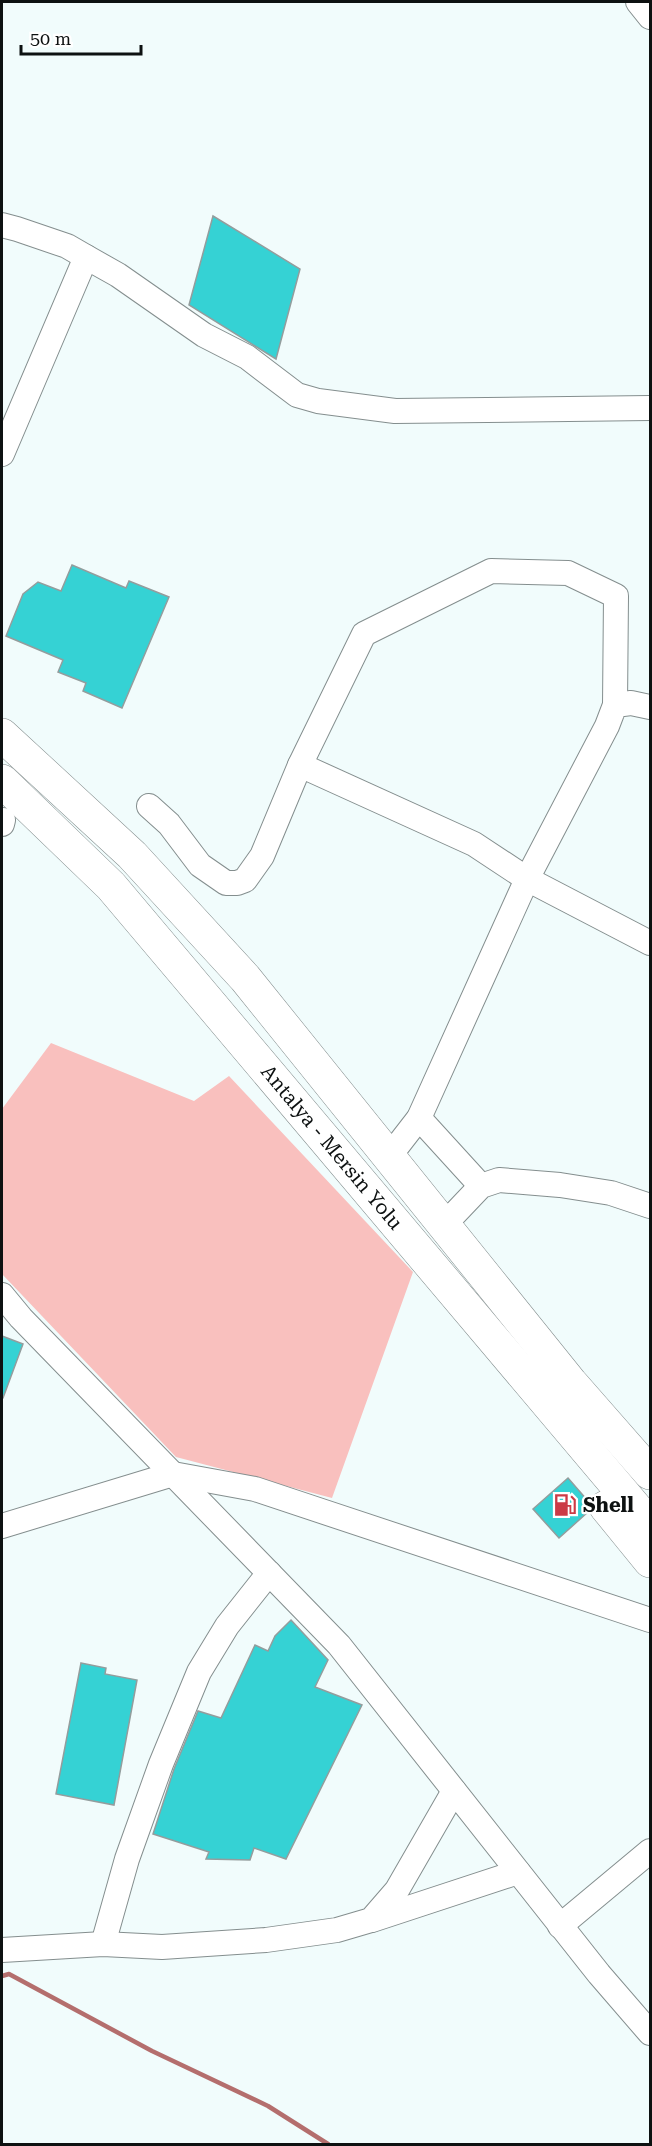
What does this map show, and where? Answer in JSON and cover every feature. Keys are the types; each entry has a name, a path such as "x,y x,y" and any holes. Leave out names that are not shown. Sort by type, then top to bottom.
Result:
{"highway":[{"name":"Antalya - Mersin Yolu","path":"2,735 132,855 237,969 571,1383 651,1473"},
{"name":"Antalya - Mersin Yolu","path":"2,781 111,886 651,1525"},
{"path":"571,1383 651,1458"},
{"path":"533,1384 551,1440 651,1561"}],"street":[{"path":"638,2 651,17"},
{"path":"2,225 67,246 118,275 204,335 247,357 297,395 318,401 395,411 651,408"},
{"path":"2,454 86,257"},
{"path":"149,806 169,824 200,864 226,883 245,880 262,856 300,765 364,634 491,571 568,573 616,596 615,705 607,726 527,879 419,1118 388,1158"},
{"path":"615,705 632,704 651,707"},
{"path":"300,765 474,844 527,879 651,943"},
{"path":"419,1118 482,1186"},
{"path":"443,1226 482,1186 499,1180 560,1185 612,1193 651,1206"},
{"path":"2,1295 21,1318 339,1645 560,1926 651,2033"},
{"path":"2,1526 173,1474 255,1489 651,1620"},
{"path":"103,1944 127,1859 161,1764 199,1672 227,1626 269,1573"},
{"path":"371,1920 397,1890 454,1791"},
{"path":"560,1926 651,1851"},
{"path":"2,1950 103,1944 162,1947 266,1940 337,1930 518,1872"}],"shaded area":[{"path":"51,1043 194,1101 229,1076 413,1272 332,1498 176,1457 2,1274 2,1109"}],"building":[{"path":"213,216 300,269 276,359 189,305"},
{"path":"72,565 126,588 129,581 169,597 122,708 83,691 86,683 58,672 63,660 6,636 23,594 38,582 61,591"},
{"path":"2,1336 23,1344 3,1398 2,1398"},
{"path":"568,1478 588,1501 588,1512 559,1538 533,1509"},
{"path":"291,1620 328,1660 315,1687 362,1705 286,1859 254,1848 250,1860 206,1859 209,1852 153,1834 174,1769 198,1711 221,1718 255,1645 268,1651 275,1636"},
{"path":"81,1663 106,1668 105,1674 137,1680 114,1805 56,1794"}],"waterway":[{"path":"2,1976 9,1974 152,2051 268,2106 328,2144"}],"place":[{"name":"Shell","path":"565,1505"}]}
